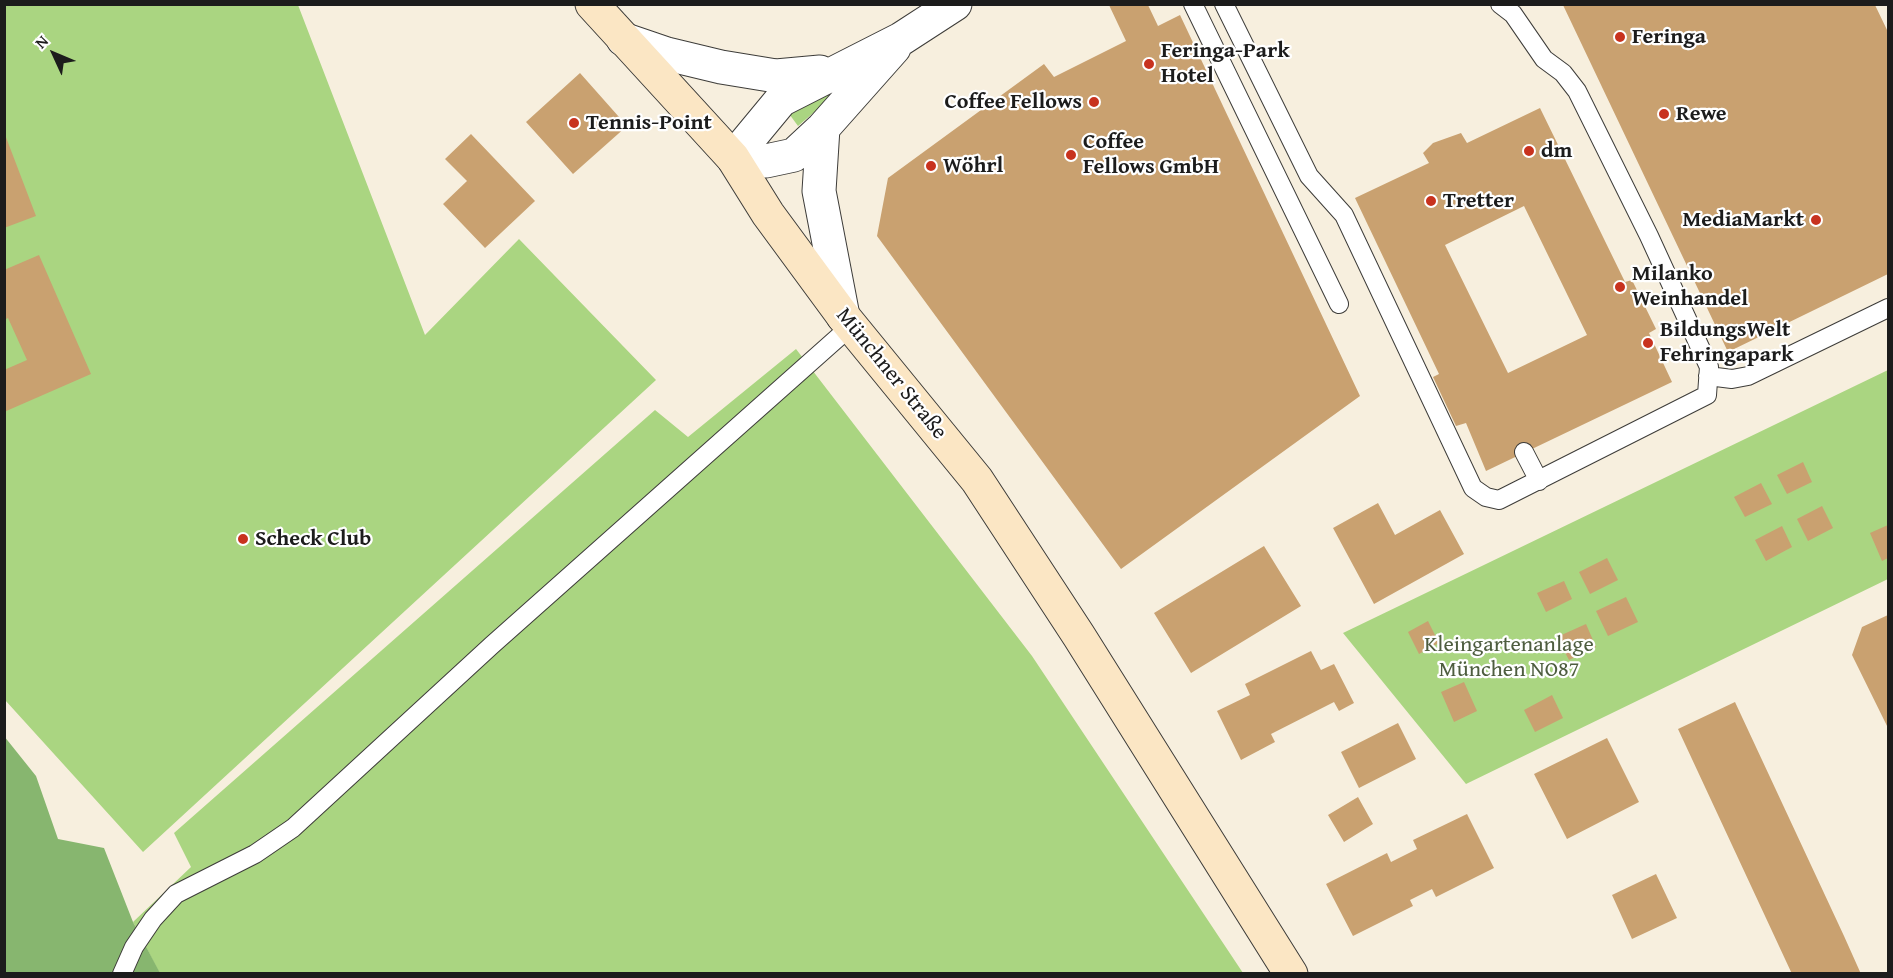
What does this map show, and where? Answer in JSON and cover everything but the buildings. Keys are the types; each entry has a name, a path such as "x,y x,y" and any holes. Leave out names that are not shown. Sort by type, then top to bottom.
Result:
{"main road":[{"name":"Münchner Straße","path":"592,4 733,158 768,213 847,321 977,480 1291,974"}],"street":[{"path":"733,158 781,100 901,39 955,4"},
{"path":"623,39 710,65 776,76 837,71"},
{"path":"733,158 766,161 794,155 823,128 901,39"},
{"path":"823,128 819,191 847,321"}],"lane":[{"path":"1193,4 1339,304"},
{"path":"1224,4 1309,176 1344,215 1473,488 1486,497 1500,500 1707,395 1709,367 1649,236 1577,91 1563,73 1544,59 1512,14 1500,4"},
{"path":"1708,376 1732,378 1748,376 1888,308"},
{"path":"122,974 134,947 153,919 176,894 255,854 293,828 847,321"},
{"path":"1524,452 1539,481"}],"green space":[{"name":"Scheck Club","path":"5,5 298,5 425,335 519,239 656,380 143,852 5,700"},
{"path":"836,83 840,90 798,126 787,111"},
{"path":"796,349 1032,656 1243,973 160,974 133,922 191,867 174,833 655,410 688,437"},
{"name":"Kleingartenanlage München NO87","path":"1888,370 1888,579 1466,784 1343,633"},
{"path":"4,736 36,776 58,839 104,848 133,922 160,973 5,973"}],"place":[{"name":"Feringa","path":"1620,37"},
{"name":"Feringa-Park Hotel","path":"1149,64"},
{"name":"Coffee Fellows","path":"1094,102"},
{"name":"Rewe","path":"1664,114"},
{"name":"Tennis-Point","path":"574,123"},
{"name":"dm","path":"1529,151"},
{"name":"Coffee Fellows GmbH","path":"1071,155"},
{"name":"Wöhrl","path":"931,166"},
{"name":"Tretter","path":"1431,201"},
{"name":"MediaMarkt","path":"1816,220"},
{"name":"Milanko Weinhandel","path":"1620,287"},
{"name":"BildungsWelt Fehringapark","path":"1648,343"},
{"name":"Scheck Club","path":"243,539"}]}
